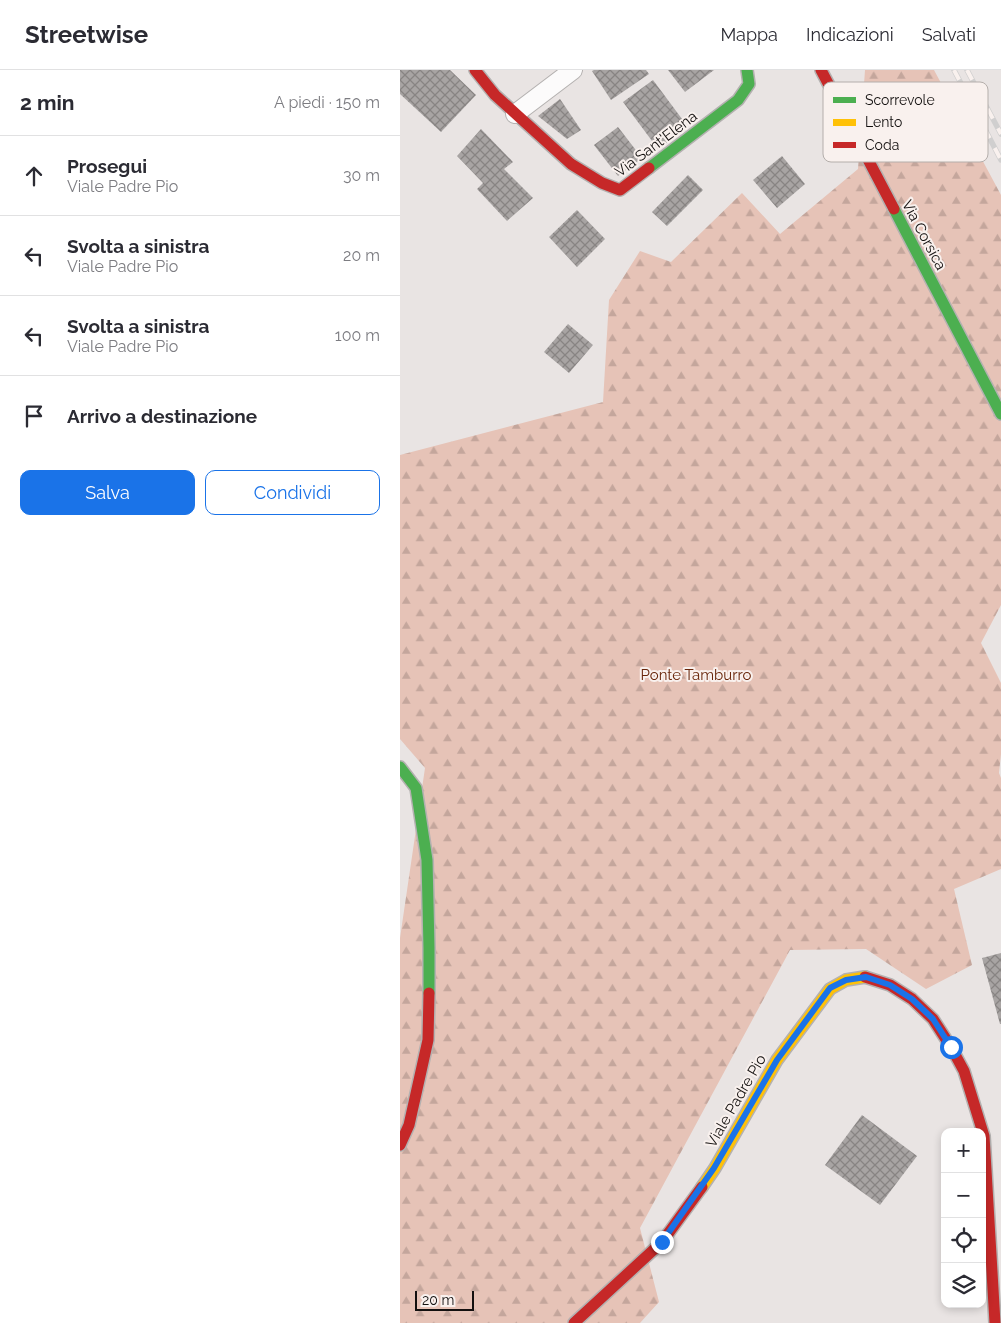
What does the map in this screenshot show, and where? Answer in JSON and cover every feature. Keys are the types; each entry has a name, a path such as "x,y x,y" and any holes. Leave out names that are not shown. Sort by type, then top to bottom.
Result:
{"street":[{"name":"Via Sant'Elena","path":"475,70 495,95 571,164 602,183 620,190 738,100 749,84 747,70"},
{"path":"515,114 573,70"},
{"name":"Via Corsica","path":"821,70 827,82"},
{"name":"Via Corsica","path":"869,162 1001,414"},
{"path":"400,768 416,788 427,860 429,948 428,1040 409,1125 400,1145"},
{"name":"Viale Padre Pio","path":"574,1323 662,1242 714,1168 777,1060 830,988 846,980 866,977 890,985 912,999 933,1019 964,1071 984,1136 995,1323"}],"green space":[{"name":"Ponte Tamburro","path":"865,70 934,70 940,82 864,82"},
{"name":"Ponte Tamburro","path":"858,162 983,162 1001,195 1001,605 981,643 1001,683 1001,754 999,773 1001,778 1001,869 954,889 972,965 926,989 866,949 790,950 640,1228 659,1302 640,1323 400,1323 400,938 425,768 400,739 400,455 603,402 609,300 640,251 671,262 742,193 780,234 858,169"}],"building":[{"path":"400,70 450,70 476,95 441,132 400,94"},
{"path":"646,70 649,74 611,100 592,71"},
{"path":"668,70 714,70 685,92"},
{"path":"653,80 688,127 658,149 623,102"},
{"path":"560,99 581,130 567,139 538,116"},
{"path":"618,127 642,158 618,176 594,145"},
{"path":"481,129 513,162 504,169 533,198 507,221 477,189 483,183 457,156"},
{"path":"782,156 805,184 777,208 753,180"},
{"path":"688,175 703,190 667,226 652,212"},
{"path":"577,210 605,239 577,267 549,237"},
{"path":"568,324 593,345 569,373 544,352"},
{"path":"1001,953 1001,1024 1000,1024 982,958"},
{"path":"862,1115 917,1156 880,1205 825,1165"}],"railway":[{"path":"954,70 960,82"},
{"path":"967,70 973,82"},
{"path":"988,110 1001,134"},
{"path":"988,135 1001,160"}],"traffic: fast":[{"path":"649,168 738,100 749,84 747,70"},
{"path":"894,209 1001,414"},
{"path":"400,767 416,788 427,860 429,993"}],"traffic: slow":[{"path":"702,1187 715,1168 777,1060 830,989 846,980 865,977"}],"traffic: jam":[{"path":"475,70 495,95 571,164 602,183 620,190 649,168"},
{"path":"821,70 827,82"},
{"path":"869,162 894,209"},
{"path":"865,977 890,985 912,999 933,1019 964,1071 984,1136 995,1323"},
{"path":"400,1145 409,1125 428,1040 429,993"},
{"path":"574,1323 662,1242 702,1187"}],"route":[{"path":"662,1242 714,1168 777,1060 830,988 846,980 866,977 890,985 912,999 933,1019 951,1047"}]}
